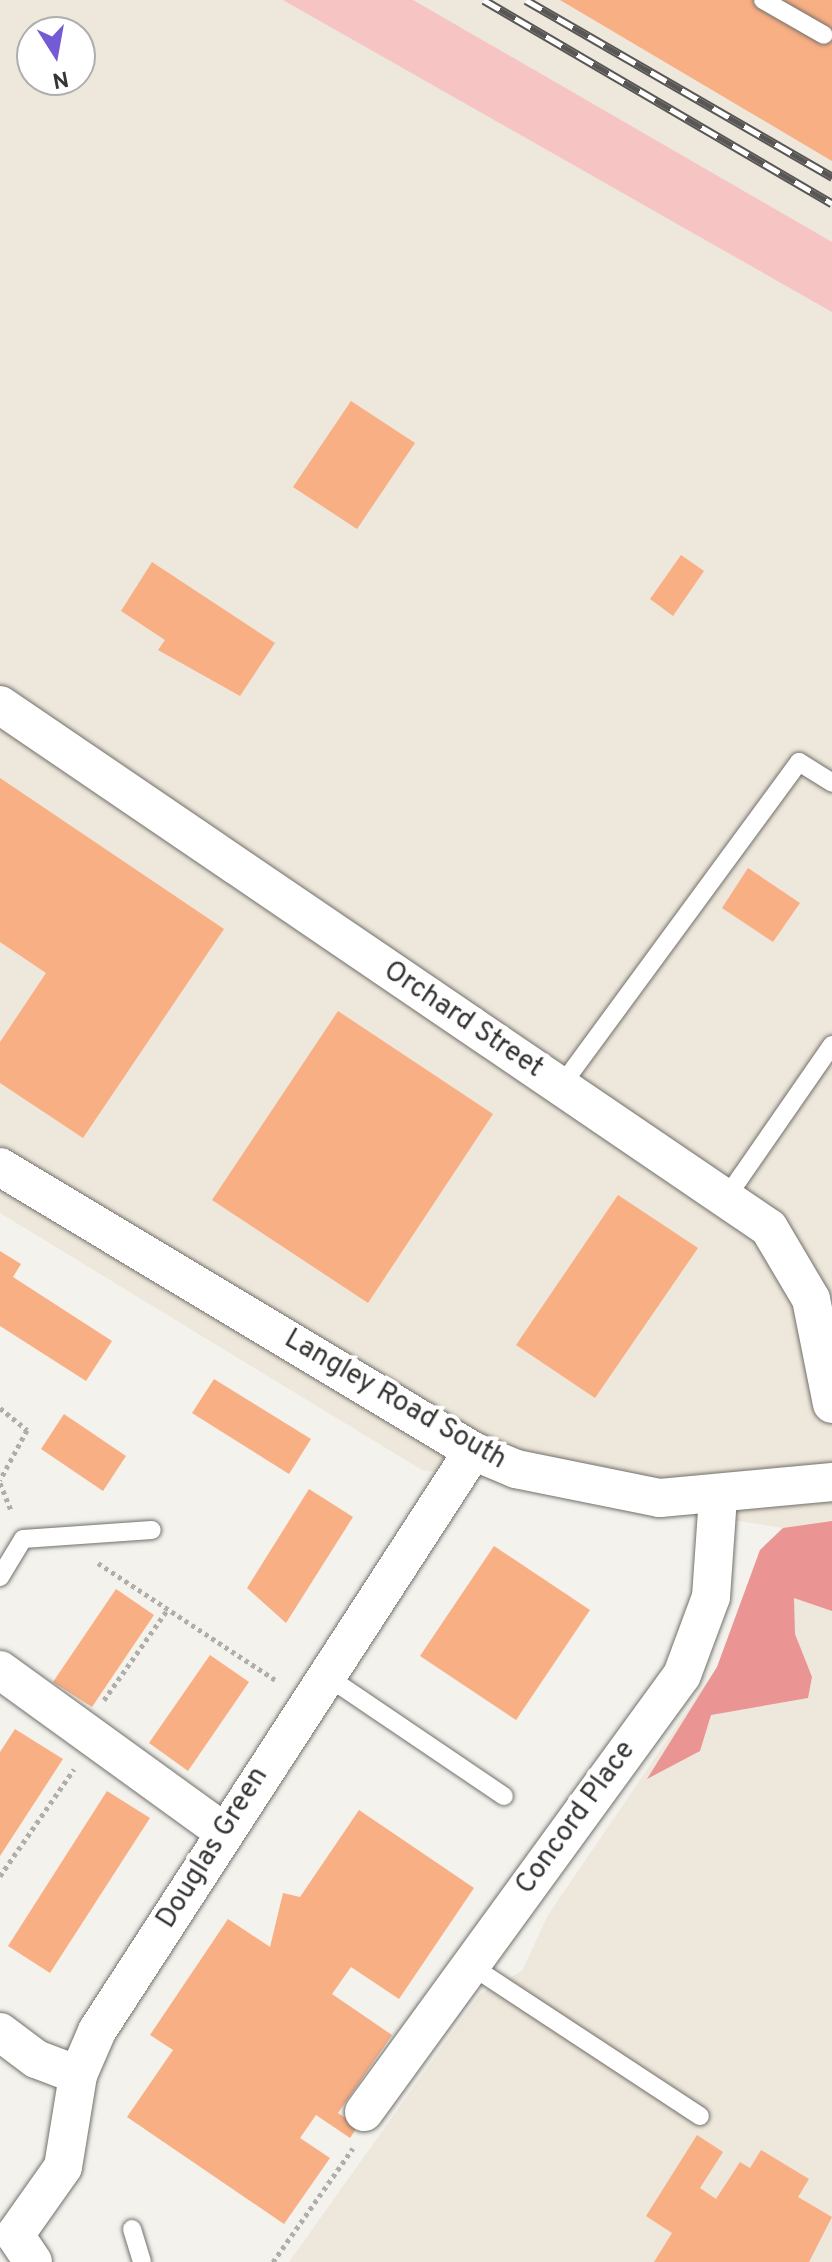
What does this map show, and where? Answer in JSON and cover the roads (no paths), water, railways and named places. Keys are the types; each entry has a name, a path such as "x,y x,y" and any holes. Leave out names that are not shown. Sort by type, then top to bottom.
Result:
{"street":[{"name":"Orchard Street","path":"0,705 769,1228 811,1299 832,1404"},
{"name":"Langley Road South","path":"0,1167 473,1451 608,1493 718,1497 832,1482"},
{"name":"Douglas Green","path":"16,2245 63,2167 78,2075 221,1830 473,1451"},
{"name":"Concord Place","path":"364,2112 682,1675 711,1597 718,1497"},
{"path":"0,1670 221,1830"},
{"path":"0,2032 36,2059 78,2075"}],"lane":[{"path":"763,0 824,35"},
{"path":"561,1086 799,762 832,783"},
{"path":"726,1198 832,1045"},
{"path":"0,1577 23,1539 152,1530"},
{"path":"316,1688 504,1796"},
{"path":"470,1965 700,2116"},
{"path":"132,2229 142,2262"}],"railway":[{"path":"484,0 832,203"},
{"path":"526,0 832,177"}]}
